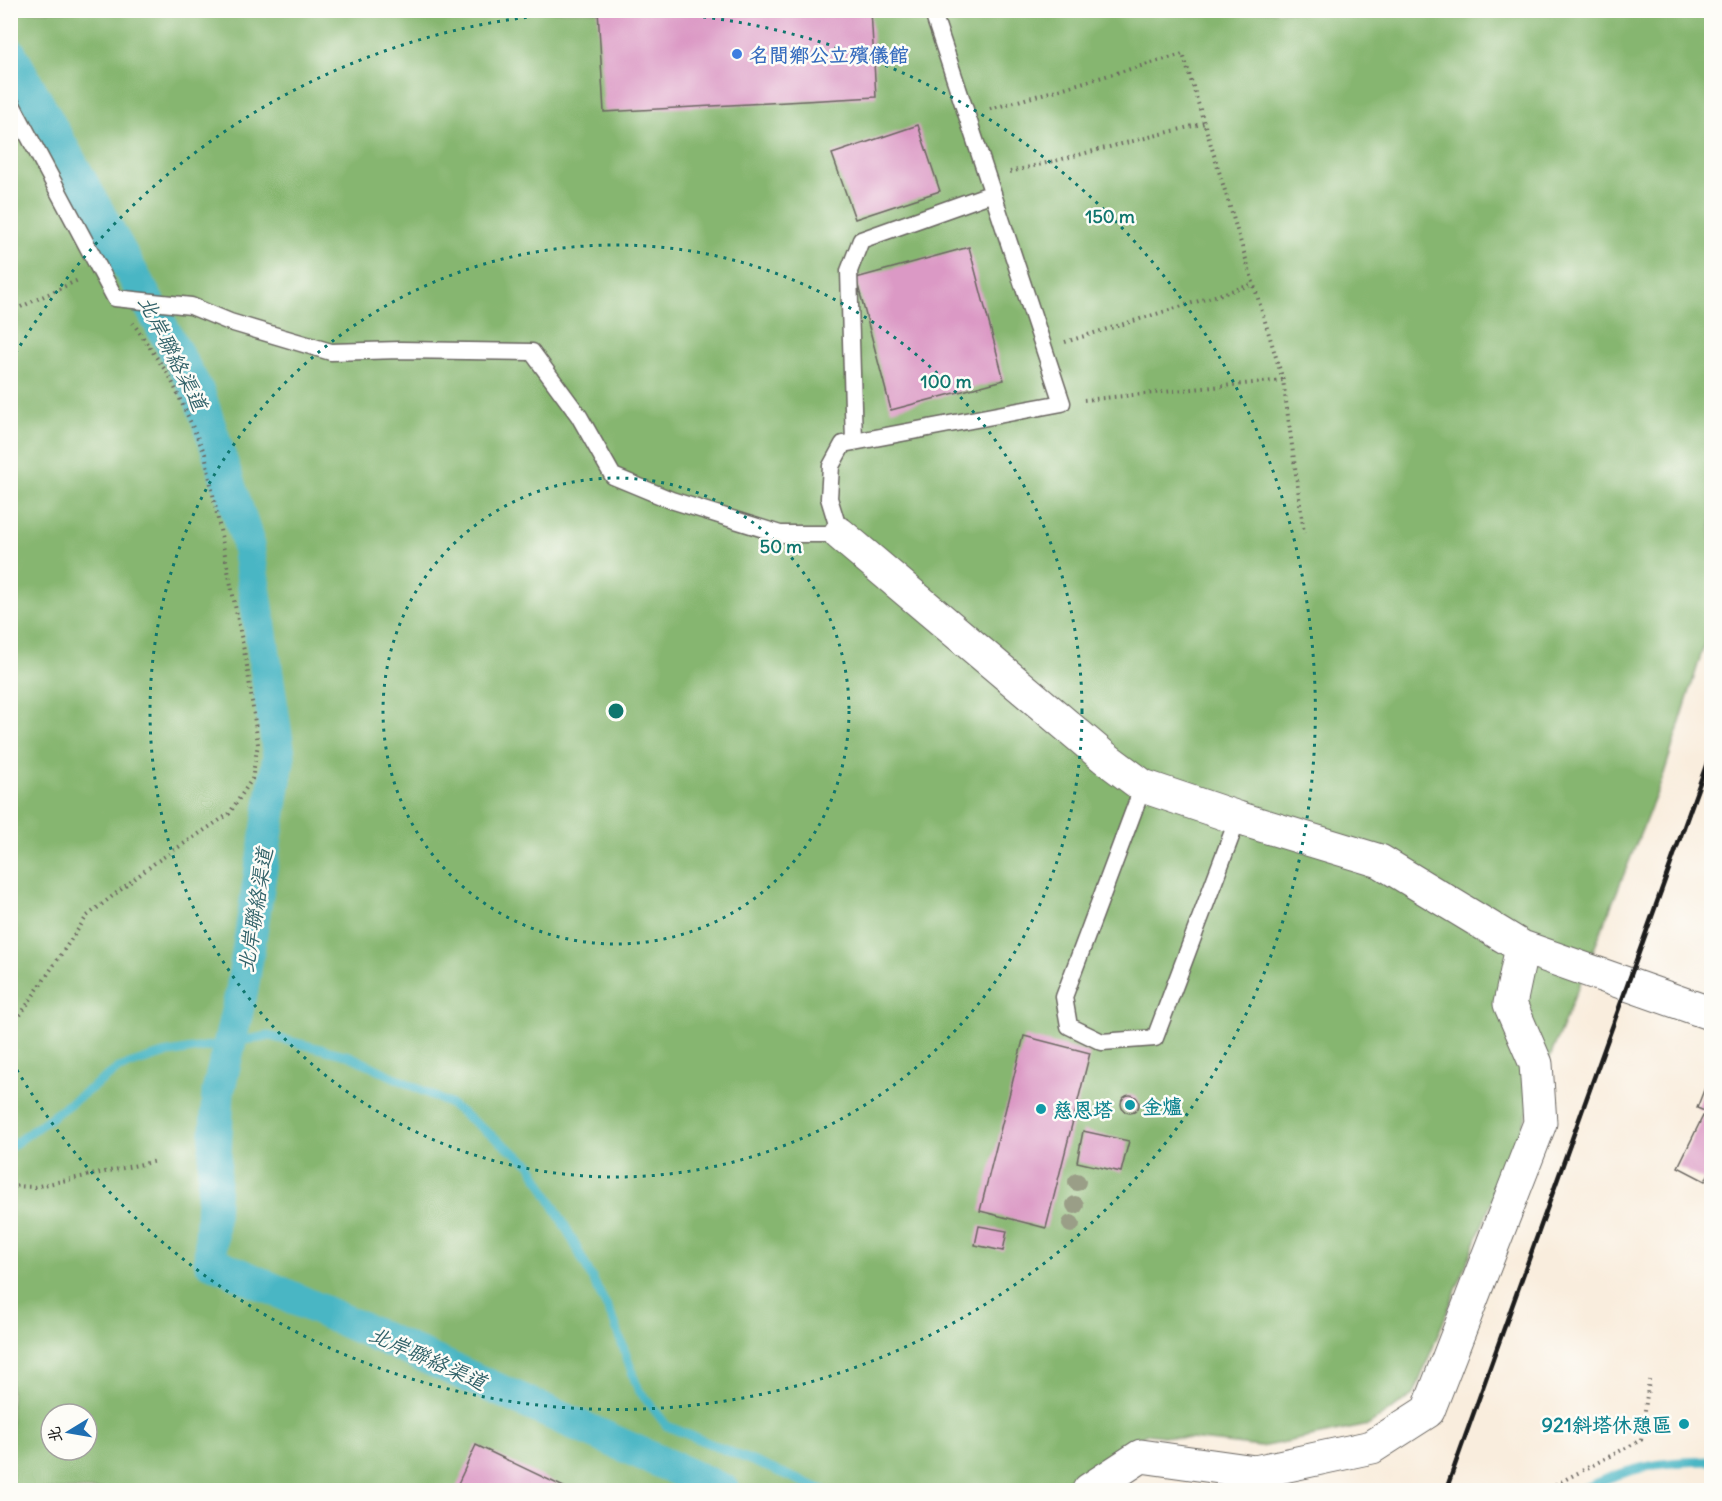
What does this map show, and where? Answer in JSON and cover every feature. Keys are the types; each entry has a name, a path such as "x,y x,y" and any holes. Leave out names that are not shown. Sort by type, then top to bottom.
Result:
{"street":[{"path":"840,534 1104,757 1143,786 1238,818 1380,861 1522,948 1712,1014"},
{"path":"1089,1491 1142,1456 1255,1472 1372,1447 1428,1411 1539,1123 1536,1064 1510,1004 1522,948"}],"lane":[{"path":"10,101 115,298 191,306 230,322 331,352 400,350 532,352 579,416 613,476 671,500 780,534 840,534 829,498 831,466 843,444 1062,403 932,10"},
{"path":"854,442 849,271 861,240 991,185"},
{"path":"1143,786 1064,997 1069,1026 1102,1042 1155,1038 1238,818"}],"path":[{"path":"967,115 1184,54 1283,380 1304,533"},
{"path":"991,185 1205,123"},
{"path":"10,312 101,270"},
{"path":"1044,348 1254,285"},
{"path":"10,1030 87,916 156,862 229,814 252,779 258,744 247,666 205,454 170,376 115,298"},
{"path":"1062,403 1283,380"},
{"path":"10,1186 34,1187 156,1161"},
{"path":"1545,1491 1641,1440 1649,1380"}],"green space":[{"path":"10,11 1708,11 1712,20 1711,623 1662,780 1414,1394 1369,1425 1261,1447 1146,1434 1061,1490 11,1490"}],"building":[{"name":"名間鄉公立殯儀館","path":"598,10 871,10 876,97 604,112"},
{"path":"918,125 940,191 855,219 832,154"},
{"path":"969,247 1004,380 891,410 856,278"},
{"name":"慈恩塔","path":"1024,1036 1090,1053 1046,1228 980,1211"},
{"path":"1712,1072 1712,1114 1697,1108"},
{"name":"金爐","path":"1126,1095 1134,1095 1139,1100 1137,1111 1126,1113 1121,1108 1121,1100"},
{"path":"1703,1116 1712,1120 1712,1167 1705,1181 1678,1167"},
{"path":"1083,1131 1129,1141 1121,1172 1077,1162"},
{"path":"979,1226 1007,1231 1003,1251 975,1245"},
{"path":"476,1445 570,1490 455,1490"}],"waterway":[{"name":"北岸聯絡渠道","path":"10,53 199,394 247,539 279,755 242,990 218,1092 210,1261 723,1490"},
{"path":"10,1147 119,1068 163,1054 269,1036 350,1056 450,1104 530,1164 614,1321 638,1389 667,1426 823,1490"},
{"path":"1580,1490 1613,1476 1644,1467 1676,1462 1712,1461"}],"railway":[{"path":"1446,1490 1712,749"}],"place":[{"name":"名間鄉公立殯儀館","path":"737,54"},
{"name":"金爐","path":"1130,1105"},
{"name":"慈恩塔","path":"1041,1109"},
{"name":"921斜塔休憩區","path":"1684,1424"}]}
